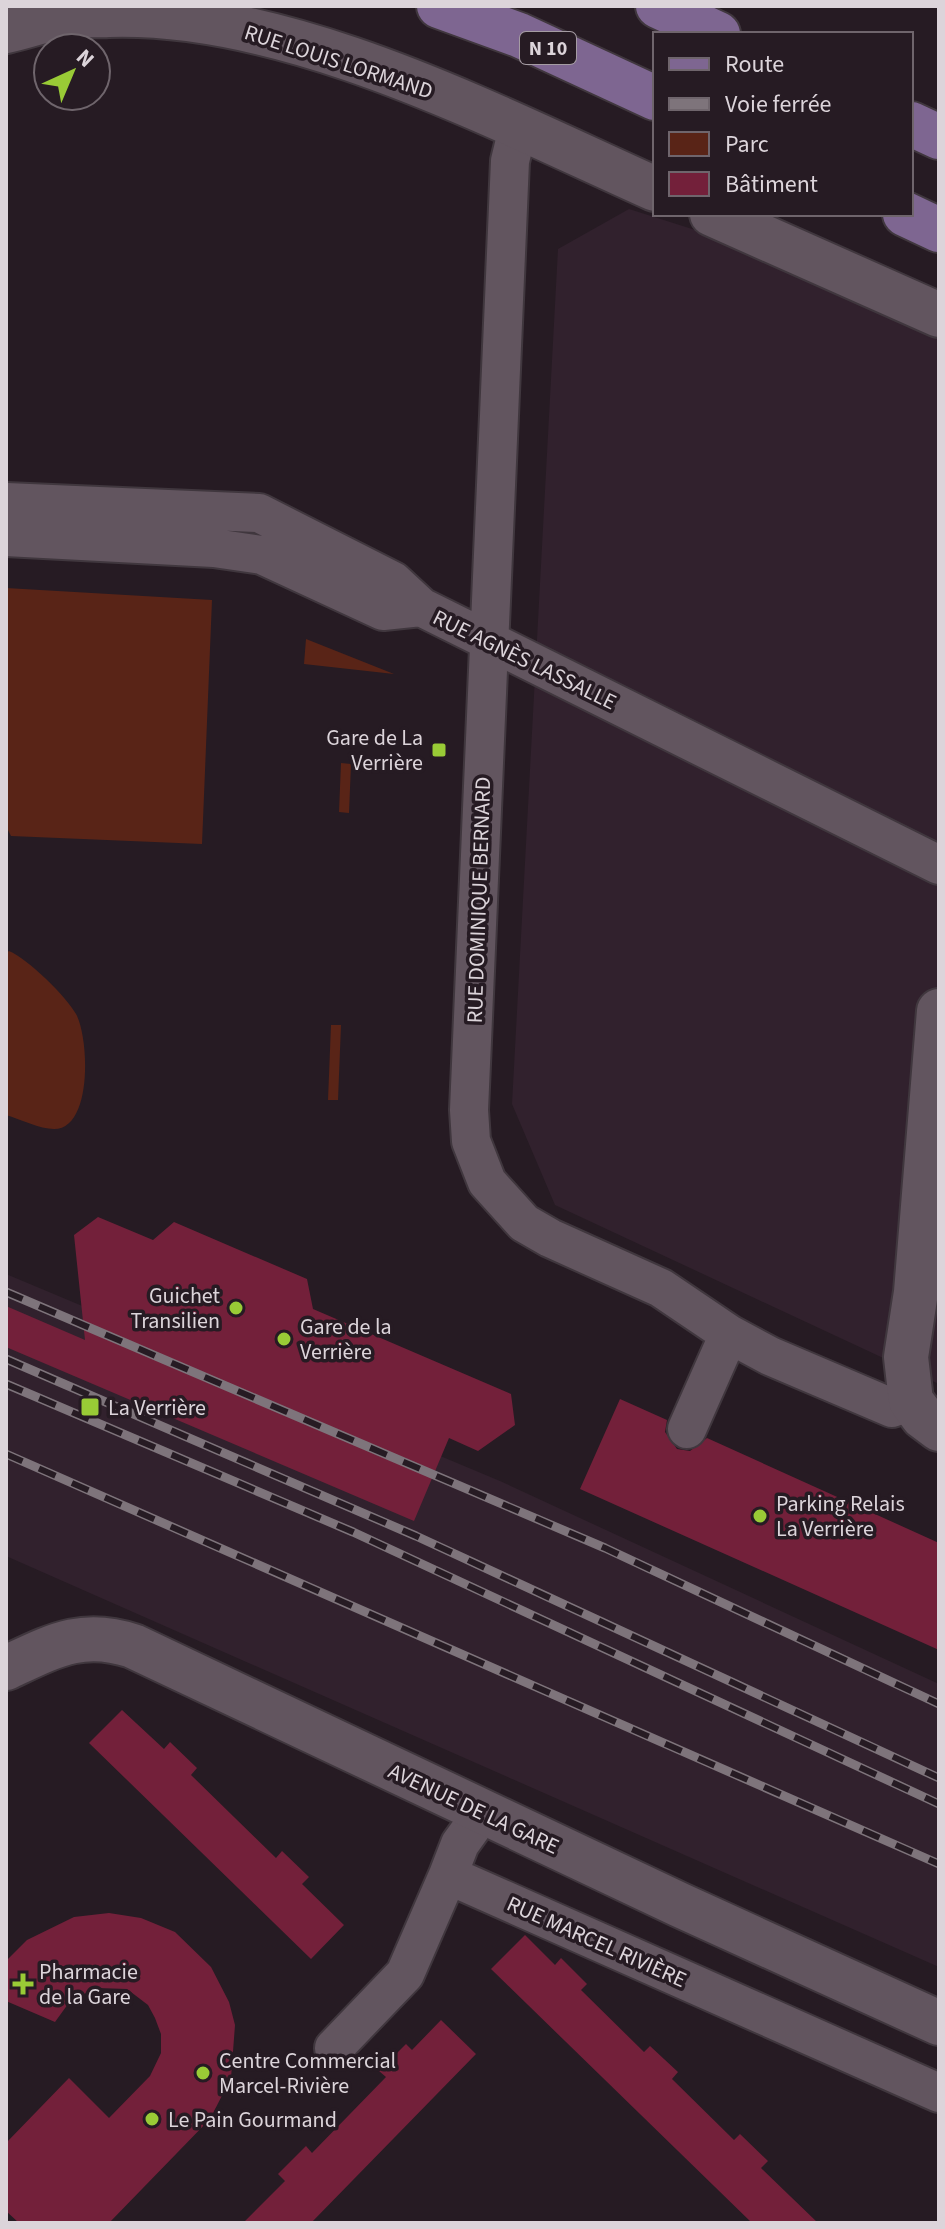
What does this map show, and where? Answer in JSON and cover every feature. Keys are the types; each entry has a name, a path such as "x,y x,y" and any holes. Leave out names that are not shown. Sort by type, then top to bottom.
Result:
{"main road":[{"name":"N 10","path":"439,6 519,35 653,97"},
{"path":"658,6 714,32"},
{"path":"913,125 939,137"},
{"path":"909,216 939,230"}],"street":[{"name":"RUE LOUIS LORMAND","path":"6,31 61,17 135,14 207,21 321,51 428,87 653,188"},
{"name":"RUE DOMINIQUE BERNARD","path":"518,128 510,161 488,641 469,1110 476,1160 496,1195 524,1223 550,1238 661,1288 729,1334 892,1408 930,1406"},
{"path":"716,216 939,315"},
{"name":"RUE AGNÈS LASSALLE","path":"6,502 259,513 393,581 421,607 939,865"},
{"path":"6,537 214,548 262,555 383,611 421,607"},
{"path":"930,1406 906,1357 913,1327 939,1011"},
{"path":"687,1429 729,1334"},
{"name":"AVENUE DE LA GARE","path":"6,1668 79,1637 108,1638 133,1646 939,2023"},
{"path":"334,2048 405,1974 460,1844 483,1812"},
{"name":"RUE MARCEL RIVIÈRE","path":"448,1875 939,2093"}],"shaded area":[{"path":"629,209 939,307 939,1384 555,1205 512,1104 558,249"},
{"path":"6,1274 500,1481 939,1684 939,1967 6,1556"}],"green space":[{"path":"6,588 212,600 202,844 11,836 6,826"},
{"path":"306,639 394,674 304,664"},
{"path":"341,763 351,764 349,813 339,812"},
{"path":"9,951 55,988 71,1006 80,1026 85,1060 82,1099 67,1125 54,1129 6,1115 6,953"},
{"path":"331,1025 341,1025 338,1100 328,1100"}],"building":[{"path":"98,1217 153,1240 174,1222 307,1279 313,1309 511,1394 515,1425 478,1451 449,1438 414,1521 6,1347 6,1306 85,1340 74,1235"},
{"name":"Parking Relais La Verrière","path":"620,1399 667,1420 665,1432 677,1449 690,1451 707,1438 939,1543 939,1650 580,1489"},
{"path":"122,1710 164,1749 170,1742 197,1768 191,1775 276,1858 282,1851 309,1877 302,1884 344,1925 311,1959 89,1743"},
{"name":"Centre Commercial Marcel-Rivière","path":"109,1913 141,1918 175,1932 211,1967 229,2002 235,2025 231,2078 210,2119 109,2223 19,2223 6,2211 6,2143 69,2078 109,2118 150,2076 161,2053 161,2034 155,2018 148,2005 127,1989 98,1988 84,1994 68,2004 55,2022 6,2001 6,1961 27,1940 74,1917"},
{"path":"525,1935 555,1965 561,1958 587,1984 581,1990 644,2052 650,2046 678,2072 672,2079 734,2140 740,2134 768,2161 761,2168 818,2223 752,2223 491,1969"},
{"path":"441,2020 476,2054 311,2223 243,2223 285,2181 278,2174 306,2146 312,2153 386,2077 379,2071 406,2044 412,2050"}],"railway":[{"path":"6,1292 605,1548 939,1704"},
{"path":"6,1359 416,1536 939,1778"},
{"path":"6,1384 353,1532 939,1804"},
{"path":"6,1454 939,1864"}],"place":[{"name":"Gare de La Verrière","path":"439,750"},
{"name":"Guichet Transilien","path":"236,1308"},
{"name":"Gare de la Verrière","path":"284,1339"},
{"name":"La Verrière","path":"90,1407"},
{"name":"Parking Relais La Verrière","path":"760,1516"},
{"name":"Pharmacie de la Gare","path":"23,1984"},
{"name":"Centre Commercial Marcel-Rivière","path":"203,2073"},
{"name":"Le Pain Gourmand","path":"152,2119"}]}
